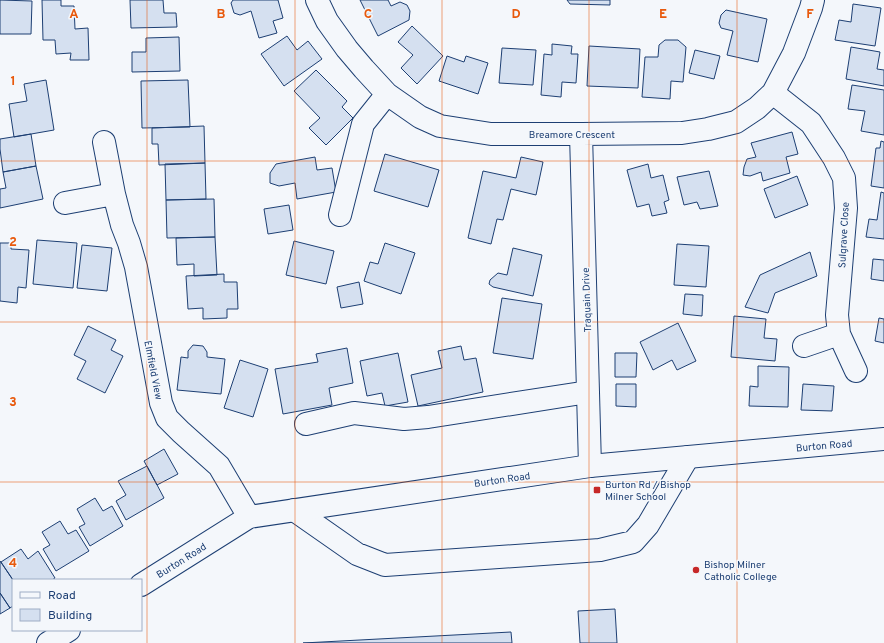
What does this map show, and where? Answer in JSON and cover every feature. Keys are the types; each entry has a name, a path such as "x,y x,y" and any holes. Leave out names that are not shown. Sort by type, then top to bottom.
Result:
{"street":[{"name":"Breamore Crescent","path":"316,0 327,21 347,49 387,94 420,116 440,126 491,134 682,132 708,129 736,122 758,108 773,93 794,53 811,8 812,0"},
{"name":"Sulgrave Close","path":"773,93 811,123 834,158 844,178 846,208 837,315 839,334 856,371"},
{"path":"340,215 363,124 387,94"},
{"name":"Traquain Drive","path":"581,134 590,466"},
{"name":"Elmfield View","path":"104,142 114,194 122,225 136,267 161,404 168,418 181,432 219,466 250,517"},
{"path":"65,203 114,194"},
{"path":"804,346 839,334"},
{"path":"306,424 354,413 404,419 428,417 588,392"},
{"name":"Burton Road","path":"142,584 250,517 590,466 884,439"},
{"path":"294,510 357,554 385,565 600,550 633,542 648,525 688,457"},
{"path":"48,643 67,631"}],"building":[{"path":"0,0 32,1 31,34 0,34"},
{"path":"42,0 61,0 61,6 74,6 75,29 88,28 89,60 70,60 71,53 56,54 55,40 43,40"},
{"path":"130,0 163,0 164,13 176,13 177,27 131,28"},
{"path":"233,0 278,0 283,18 273,21 277,33 259,38 251,11 240,15 234,13 231,3"},
{"path":"360,0 388,0 391,6 400,2 407,5 410,11 409,20 378,36"},
{"path":"567,0 610,0 610,5 570,4"},
{"path":"853,4 881,8 875,46 835,40 839,20 851,22"},
{"path":"726,10 767,19 758,62 727,55 733,31 721,28 719,23 721,15"},
{"path":"412,26 443,56 417,84 401,68 413,55 398,42"},
{"path":"287,36 297,50 308,41 322,59 284,86 261,54"},
{"path":"179,37 180,71 132,72 132,52 146,52 146,38"},
{"path":"665,40 678,40 686,47 683,82 671,81 670,99 642,97 645,57 658,57 659,45"},
{"path":"552,44 572,46 571,54 578,54 576,83 562,82 561,97 541,95 544,54 552,55"},
{"path":"589,46 640,49 638,88 587,86"},
{"path":"851,47 880,52 877,69 884,70 884,86 846,79"},
{"path":"502,48 536,50 533,85 499,83"},
{"path":"695,50 720,56 714,79 689,73"},
{"path":"447,56 464,62 466,56 488,63 478,94 439,81"},
{"path":"316,70 347,101 342,107 353,118 326,145 309,128 320,118 294,91"},
{"path":"46,80 54,130 14,137 9,104 27,101 24,84"},
{"path":"188,80 190,127 142,128 141,81"},
{"path":"852,85 884,90 884,135 861,131 865,111 848,109"},
{"path":"204,126 205,163 159,165 158,144 152,144 152,128"},
{"path":"792,132 798,154 786,157 790,173 763,181 761,172 750,176 743,175 747,159 756,157 751,143"},
{"path":"31,134 36,166 3,172 0,139"},
{"path":"881,141 884,142 884,188 871,186 876,148 880,148"},
{"path":"385,154 439,170 428,207 374,191"},
{"path":"315,157 317,170 332,168 336,192 297,199 295,183 279,186 270,183 270,173 276,164"},
{"path":"521,157 543,162 536,195 511,189 503,220 497,219 491,244 468,238 483,171 516,178"},
{"path":"205,163 206,199 166,200 165,164"},
{"path":"648,164 651,178 663,175 669,200 664,202 667,213 652,216 649,204 637,207 627,170"},
{"path":"36,166 43,199 0,208 0,189 6,188 3,172"},
{"path":"709,171 718,206 700,209 697,202 684,205 677,177"},
{"path":"797,176 808,205 775,218 764,189"},
{"path":"881,192 884,193 884,239 866,237 869,219 877,220"},
{"path":"214,199 215,237 167,238 166,200"},
{"path":"289,205 293,230 268,234 264,209"},
{"path":"215,237 217,275 194,276 194,264 177,265 176,238"},
{"path":"37,240 77,243 73,288 33,284"},
{"path":"294,241 334,251 326,284 286,275"},
{"path":"0,243 11,243 11,249 29,250 26,288 18,287 17,303 0,301"},
{"path":"385,243 415,253 401,294 364,281 370,262 378,264"},
{"path":"677,244 709,246 706,287 674,285"},
{"path":"82,245 112,248 107,291 77,288"},
{"path":"513,248 542,255 533,296 493,287 489,284 490,280 498,273 507,275"},
{"path":"810,252 817,276 775,293 768,313 745,307 760,275"},
{"path":"873,259 884,260 884,281 871,279"},
{"path":"224,274 224,282 237,282 238,309 227,309 227,318 203,319 203,308 188,309 186,276"},
{"path":"359,282 363,304 341,308 337,287"},
{"path":"685,294 703,295 702,316 683,314"},
{"path":"502,298 542,304 533,359 493,353"},
{"path":"734,316 766,319 764,338 777,339 775,361 731,357"},
{"path":"879,318 884,319 884,343 875,341"},
{"path":"678,323 696,361 677,370 672,360 653,370 640,342"},
{"path":"88,326 116,340 111,350 123,356 105,393 77,379 86,361 74,355"},
{"path":"193,345 203,346 207,352 207,357 225,359 221,394 177,390 181,357 188,358 188,351"},
{"path":"461,346 464,360 476,358 483,392 418,406 411,375 442,368 438,351"},
{"path":"347,348 353,383 329,388 332,405 283,414 275,369 318,362 316,354"},
{"path":"398,353 408,402 385,406 382,393 367,396 360,361"},
{"path":"615,353 637,353 636,377 615,377"},
{"path":"240,360 268,369 253,417 224,408"},
{"path":"758,366 789,367 788,407 749,406 750,386 758,387"},
{"path":"616,384 636,384 636,407 616,406"},
{"path":"803,384 834,386 832,411 801,410"},
{"path":"164,449 178,474 157,485 144,461"},
{"path":"147,466 164,498 126,520 116,501 126,495 118,481"},
{"path":"95,498 103,511 112,506 123,526 90,546 79,527 85,524 77,509"},
{"path":"60,521 68,534 76,530 89,551 56,571 43,549 50,545 42,532"},
{"path":"21,549 28,559 38,551 55,578 12,579 1,562"},
{"path":"0,561 12,579 12,607 10,608 0,593"},
{"path":"0,593 10,608 0,614"},
{"path":"615,609 617,643 580,643 578,611"},
{"path":"511,632 512,643 303,643"}],"place":[{"name":"Burton Rd / Bishop Milner School","path":"597,490"},
{"name":"Bishop Milner Catholic College","path":"696,570"}]}
